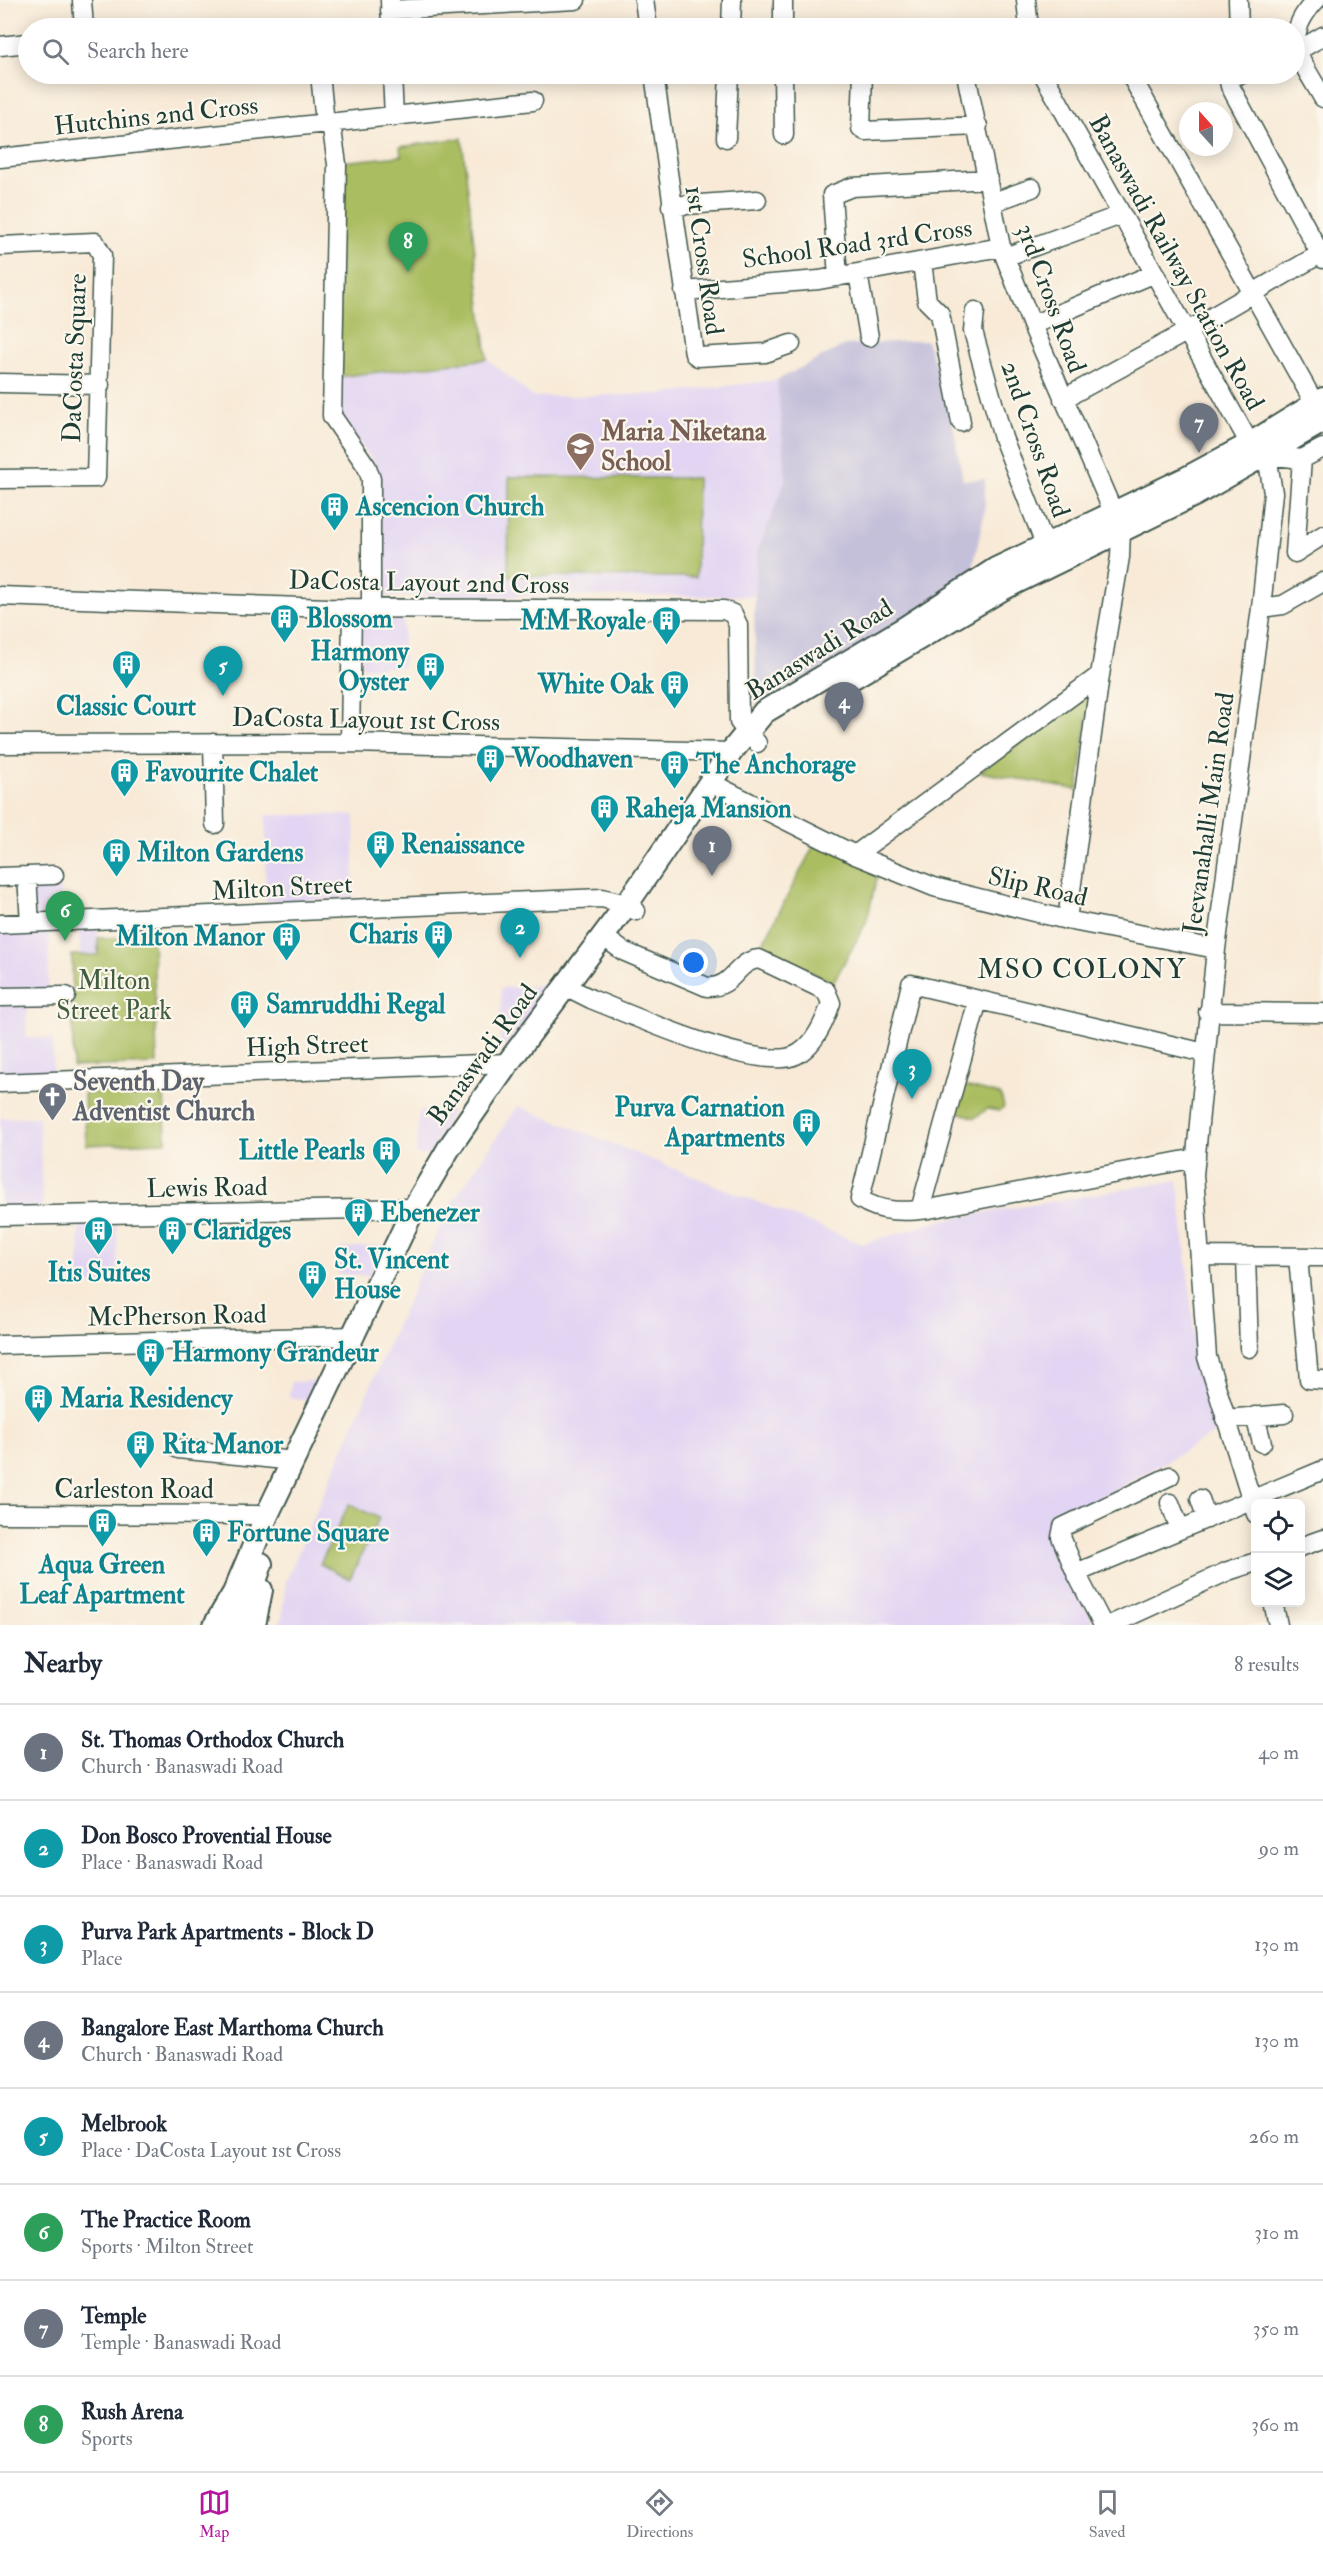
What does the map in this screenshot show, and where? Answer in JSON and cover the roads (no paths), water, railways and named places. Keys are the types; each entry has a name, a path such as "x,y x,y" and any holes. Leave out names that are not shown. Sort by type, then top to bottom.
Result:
{"main road":[{"name":"Banaswadi Road","path":"258,1553 267,1515 355,1336 414,1208 449,1148 508,1063 632,907 736,756 752,738 764,711 895,634 996,569 1050,555 1117,522 1259,449 1320,408"},
{"name":"Banaswadi Road","path":"258,1553 277,1520 436,1192 458,1154 516,1070 612,943 632,907"},
{"path":"234,1625 241,1597 258,1553"},
{"path":"201,1625 216,1598 258,1553"},
{"path":"254,1625 260,1604 258,1553"},
{"path":"215,1625 241,1597"}],"street":[{"path":"390,5 576,0"},
{"path":"644,0 647,18"},
{"path":"731,18 732,0"},
{"path":"783,0 783,18"},
{"path":"1026,0 1028,18"},
{"path":"1238,0 1239,18"},
{"path":"82,1 83,18"},
{"path":"1303,18 1313,2"},
{"path":"1305,47 1323,36"},
{"path":"0,46 18,45"},
{"path":"1305,68 1323,98"},
{"path":"322,84 338,164 332,416 367,466 370,479 350,743"},
{"path":"392,84 394,117"},
{"name":"1st Cross Road","path":"655,84 671,206 695,356 765,353 791,344"},
{"path":"726,138 729,84"},
{"path":"783,84 784,135"},
{"path":"862,84 861,128 869,132 978,126"},
{"name":"3rd Cross Road","path":"968,84 1003,252 1063,399 1117,522"},
{"name":"Banaswadi Railway Station Road","path":"1049,84 1186,332 1259,449"},
{"path":"1136,84 1320,408"},
{"path":"1063,399 1322,257 1231,84"},
{"name":"Hutchins 2nd Cross","path":"0,158 533,101"},
{"path":"838,277 832,195 852,188 988,179"},
{"path":"994,202 1032,188"},
{"path":"671,206 757,200"},
{"name":"School Road 3rd Cross","path":"684,291 838,277 922,262 1003,252 1121,215"},
{"name":"DaCosta Square","path":"0,246 95,242 102,255 96,478 0,479"},
{"path":"922,262 927,301 940,315 961,422"},
{"path":"858,273 869,337"},
{"path":"1032,325 1153,274"},
{"name":"2nd Cross Road","path":"975,311 973,331 1003,438 1050,555"},
{"path":"0,383 100,385"},
{"path":"1259,449 1302,459 1323,448"},
{"name":"Jeevanahalli Main Road","path":"1251,1501 1207,1357 1194,1175 1208,1012 1261,608 1273,493 1272,472 1259,449"},
{"path":"1302,459 1295,553 1323,535"},
{"path":"1067,920 1100,675 1120,557 1117,522"},
{"path":"1261,608 1283,605 1323,582"},
{"name":"DaCosta Layout 2nd Cross","path":"0,596 362,608 724,610 733,614 738,625 739,722 752,738"},
{"path":"855,855 1100,675"},
{"path":"213,743 215,824"},
{"name":"DaCosta Layout 1st Cross","path":"0,744 350,743 736,756"},
{"name":"Slip Road","path":"715,786 855,855 934,887 1067,920 1216,950"},
{"path":"0,877 54,875"},
{"path":"27,876 30,923"},
{"name":"Milton Street","path":"0,924 602,898 632,907"},
{"path":"575,991 706,1042 770,1059 789,1058 807,1048 816,1035 831,1003 826,991 759,959 745,964 728,982 719,987 707,987 623,951 612,943"},
{"path":"1196,1158 905,1212 872,1206 861,1199 911,984 1205,1053"},
{"path":"0,997 66,996"},
{"path":"920,1210 978,1000"},
{"path":"604,1004 610,1017 650,1032"},
{"path":"1208,1012 1323,1013"},
{"name":"High Street","path":"0,1083 508,1063"},
{"name":"Lewis Road","path":"0,1216 414,1208"},
{"path":"1200,1256 1323,1257"},
{"path":"1246,1257 1249,1348"},
{"path":"1298,1257 1309,1379 1323,1380"},
{"name":"McPherson Road","path":"0,1345 355,1336"},
{"path":"1225,1419 1284,1414"},
{"path":"1255,1416 1262,1443"},
{"path":"178,1449 294,1461"},
{"path":"1268,1499 1323,1470"},
{"path":"1103,1625 1061,1537 1063,1527 1170,1476"},
{"path":"1200,1499 1207,1519"},
{"path":"1170,1503 1180,1529"},
{"path":"1076,1572 1207,1519 1251,1508"},
{"name":"Carleston Road","path":"0,1514 267,1515"},
{"path":"1305,1545 1323,1539"},
{"path":"1110,1625 1227,1570 1251,1563"},
{"path":"1274,1607 1278,1625"}],"place":[{"name":"Rush Arena","path":"408,272"},
{"name":"Temple","path":"1199,453"},
{"name":"Maria Niketana School","path":"580,472"},
{"name":"Ascencion Church","path":"335,532"},
{"name":"Blossom","path":"285,644"},
{"name":"MM Royale","path":"667,646"},
{"name":"Classic Court","path":"126,690"},
{"name":"Harmony Oyster","path":"430,692"},
{"name":"Melbrook","path":"223,696"},
{"name":"White Oak","path":"675,710"},
{"name":"Bangalore East Marthoma Church","path":"844,732"},
{"name":"Woodhaven","path":"491,784"},
{"name":"The Anchorage","path":"675,790"},
{"name":"Favourite Chalet","path":"124,798"},
{"name":"Raheja Mansion","path":"604,834"},
{"name":"Renaissance","path":"380,870"},
{"name":"St. Thomas Orthodox Church","path":"712,876"},
{"name":"Milton Gardens","path":"116,878"},
{"name":"The Practice Room","path":"65,941"},
{"name":"Don Bosco Provential House","path":"520,958"},
{"name":"Charis","path":"439,960"},
{"name":"Milton Manor","path":"286,962"},
{"name":"Samruddhi Regal","path":"245,1030"},
{"name":"Purva Park Apartments - Block D","path":"912,1099"},
{"name":"Seventh Day Adventist Church","path":"52,1122"},
{"name":"Purva Carnation Apartments","path":"806,1148"},
{"name":"Little Pearls","path":"386,1176"},
{"name":"Ebenezer","path":"359,1238"},
{"name":"Itis Suites","path":"99,1256"},
{"name":"Claridges","path":"172,1256"},
{"name":"St. Vincent House","path":"313,1300"},
{"name":"Harmony Grandeur","path":"151,1378"},
{"name":"Maria Residency","path":"39,1424"},
{"name":"Rita Manor","path":"141,1470"},
{"name":"Aqua Green Leaf Apartment","path":"102,1548"},
{"name":"Fortune Square","path":"206,1558"}],"district":[{"name":"MSO COLONY","path":"1082,969"}],"park label":[{"name":"Milton Street Park","path":"114,995"}]}
